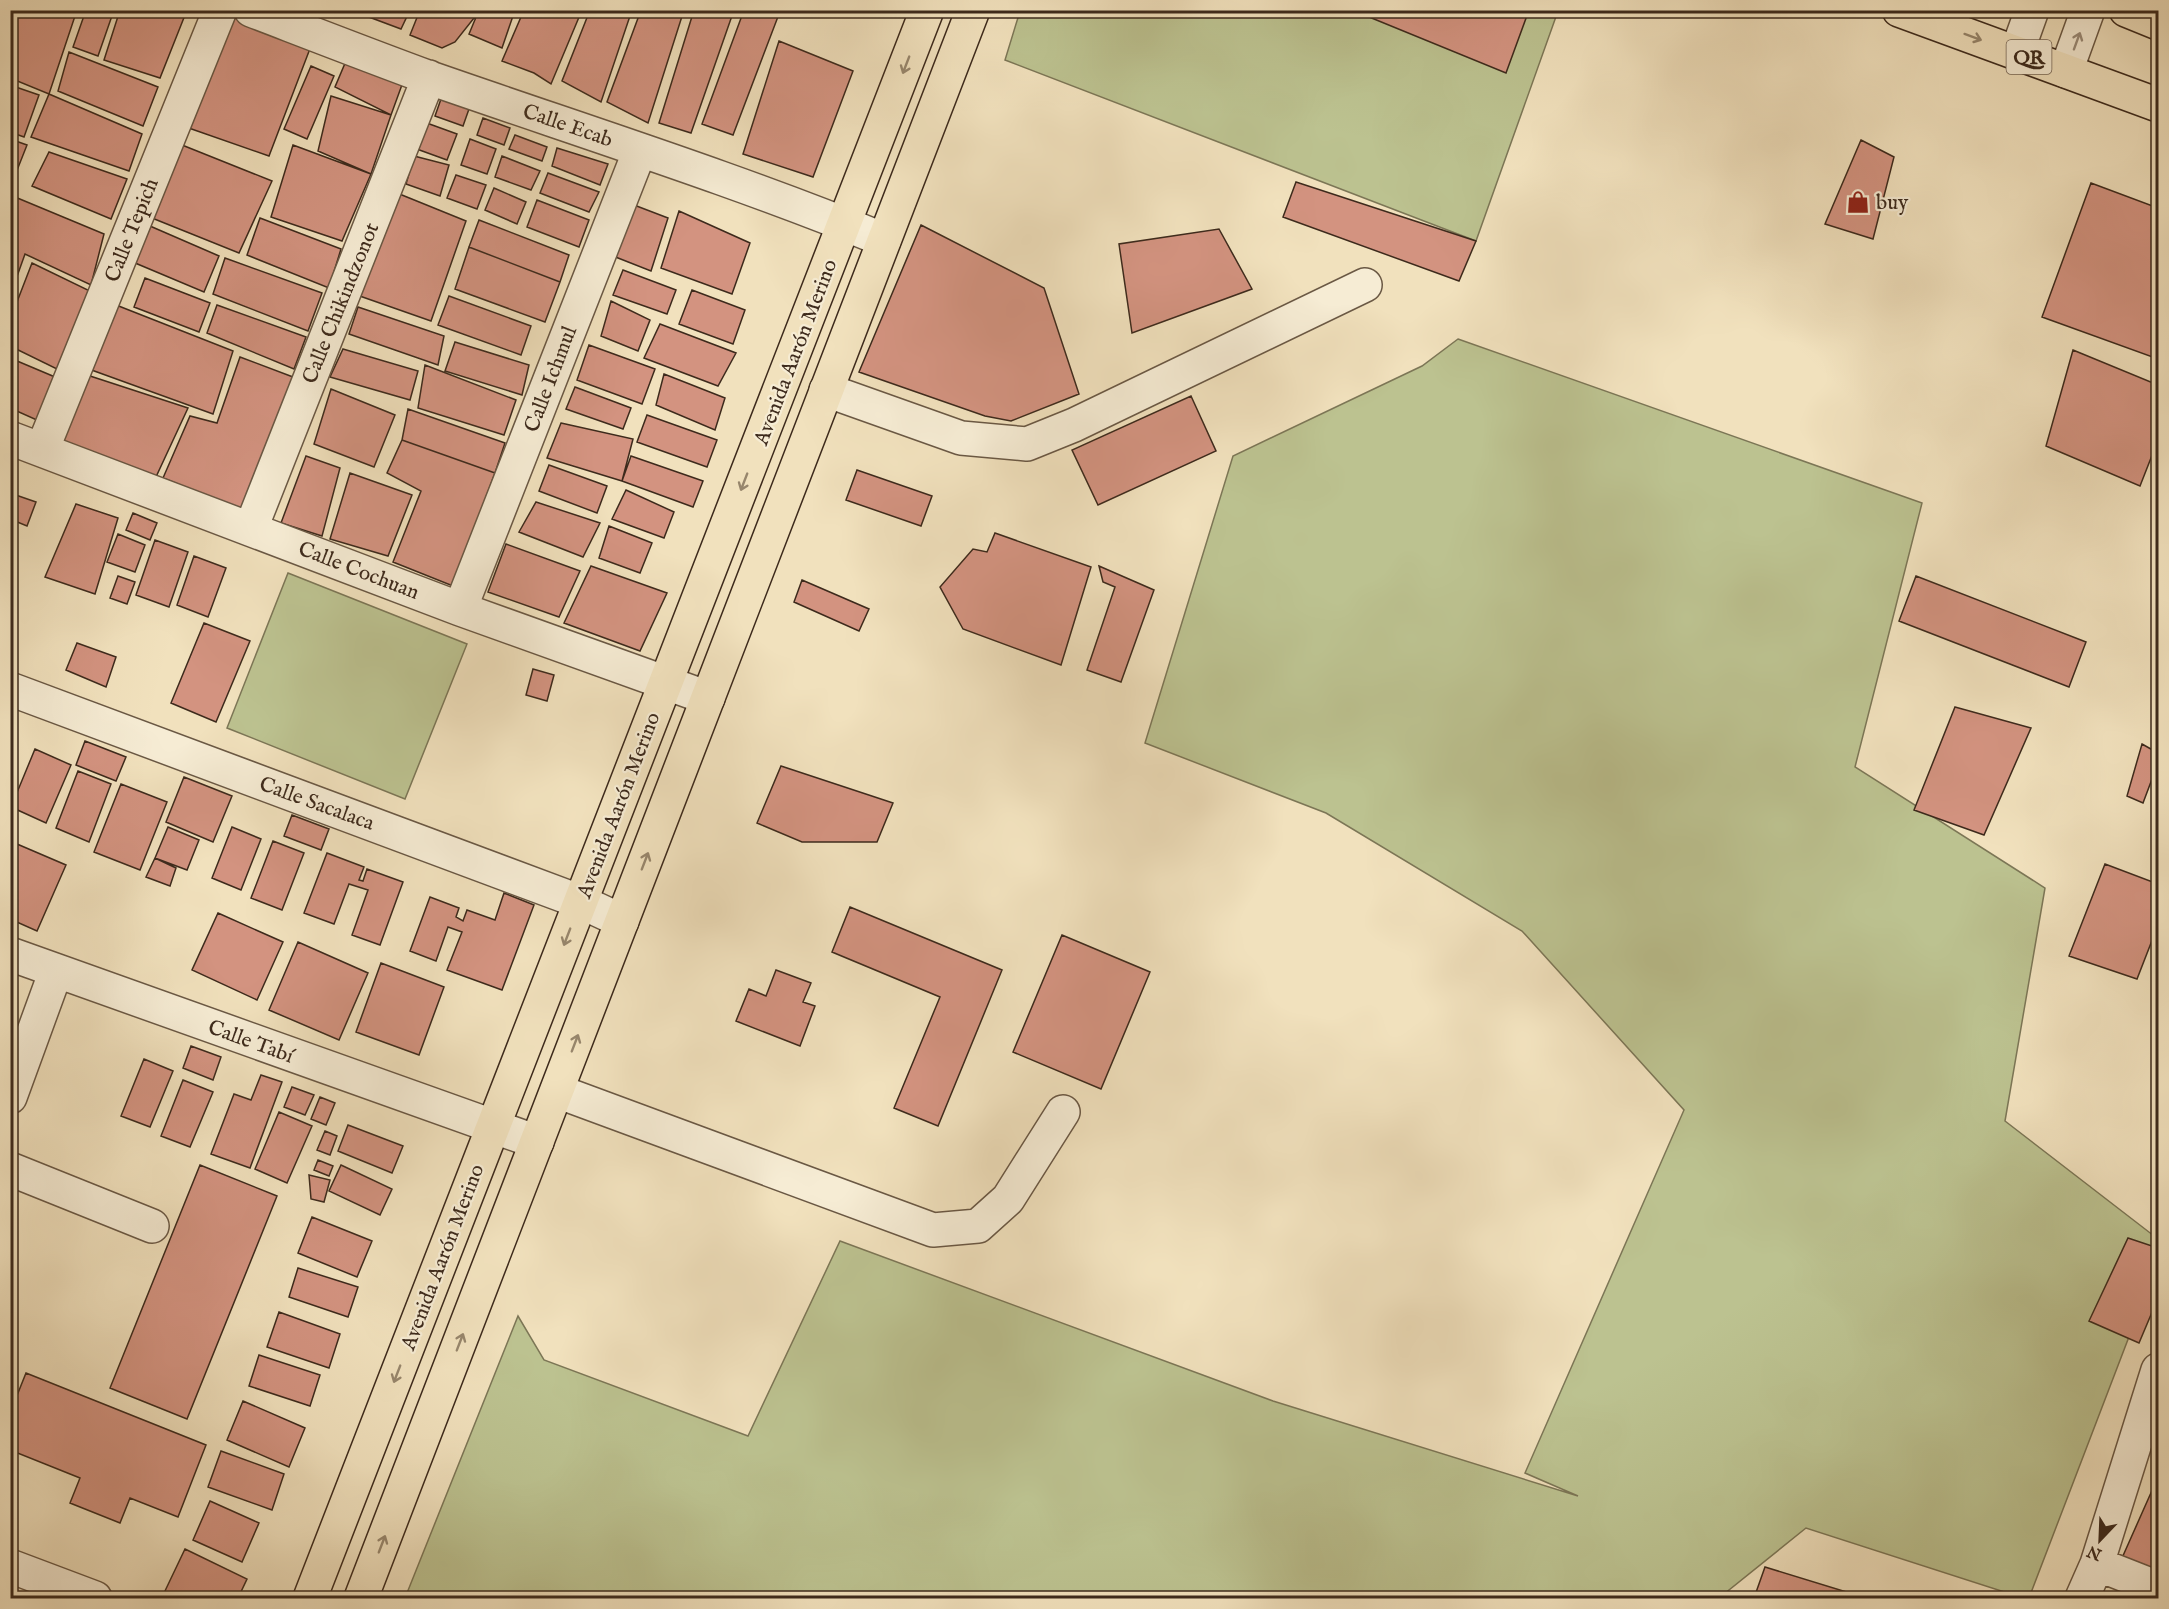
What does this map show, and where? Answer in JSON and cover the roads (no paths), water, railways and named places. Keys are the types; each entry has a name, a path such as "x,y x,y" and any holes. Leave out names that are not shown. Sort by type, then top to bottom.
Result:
{"main road":[{"name":"Avenida Aarón Merino","path":"310,1599 927,10"},
{"name":"Avenida Aarón Merino","path":"361,1599 973,10"},
{"name":"QR","path":"1899,10 2158,105"},
{"path":"2126,10 2158,23"}],"street":[{"name":"Calle Tepich","path":"42,450 220,10"},
{"name":"Calle Ecab","path":"251,10 429,77 640,150 884,240"},
{"path":"2017,52 2032,10"},
{"path":"2066,71 2088,10"},
{"name":"Calle Chikindzonot","path":"251,528 429,77"},
{"name":"Calle Ichmul","path":"460,609 640,150"},
{"path":"826,390 961,438 1027,444 1074,425 1365,285"},
{"name":"Calle Cochuan","path":"10,438 460,609 666,681 708,698"},
{"name":"Calle Sacalaca","path":"10,689 581,902 622,921"},
{"name":"Calle Tabí","path":"10,954 537,1142"},
{"path":"10,1096 56,971"},
{"path":"556,1091 933,1230 978,1226 1008,1199 1063,1112"},
{"path":"10,1169 152,1226"},
{"path":"2082,1599 2097,1564 2158,1374"},
{"path":"2097,1564 2158,1588"},
{"path":"10,1566 95,1599"}],"place":[{"name":"buy","path":"1858,202"}]}
